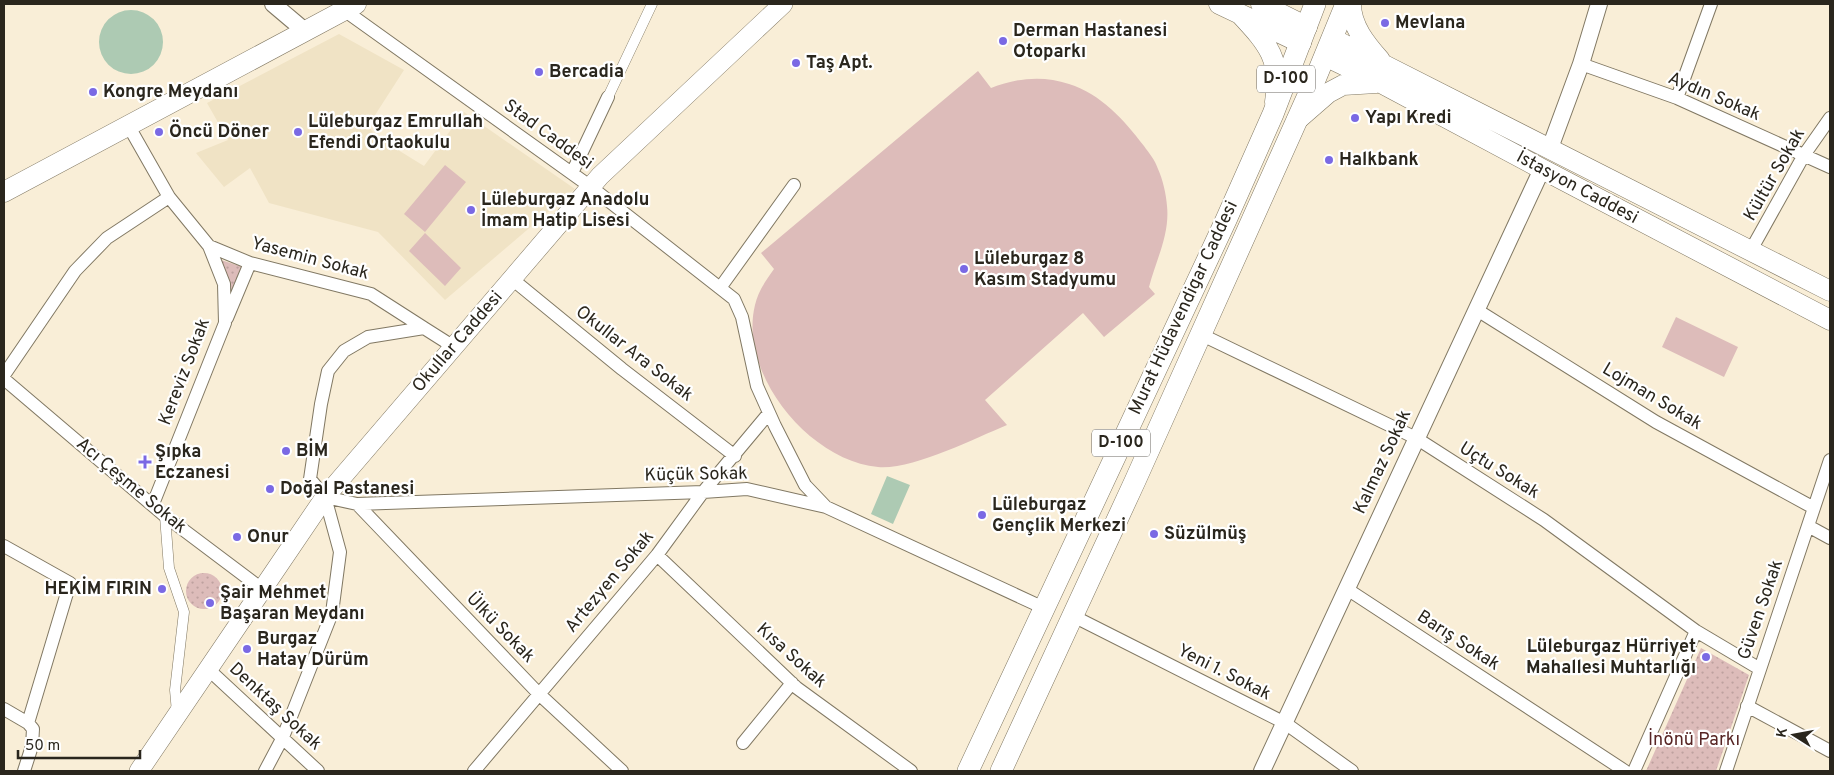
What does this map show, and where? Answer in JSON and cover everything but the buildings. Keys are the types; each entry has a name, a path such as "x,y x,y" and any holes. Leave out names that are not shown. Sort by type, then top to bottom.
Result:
{"highway":[{"name":"Murat Hüdavendigar Caddesi","path":"968,771 1226,220 1273,114 1315,4"},
{"name":"Murat Hüdavendigar Caddesi","path":"1000,771 1135,481 1329,48 1346,4"},
{"path":"1304,35 1329,48"}],"main road":[{"name":"Okullar Caddesi","path":"177,716 324,497 600,176 783,4"},
{"path":"1219,4 1242,15 1304,35"},
{"path":"1261,4 1304,35"},
{"path":"1297,120 1328,93 1343,85 1382,74 1354,21 1351,4"},
{"path":"4,192 350,7"},
{"path":"1242,15 1266,43 1272,55 1276,72 1277,92 1273,114"},
{"name":"İstasyon Caddesi","path":"1329,48 1382,74 1550,148 1830,291"},
{"name":"İstasyon Caddesi","path":"1382,74 1542,170 1830,320"},
{"path":"1542,170 1550,148"},
{"path":"1739,273 1751,250"},
{"path":"139,771 177,716"}],"street":[{"path":"273,4 305,31"},
{"path":"572,173 652,4"},
{"path":"1550,148 1581,64 1599,4"},
{"path":"1677,98 1711,4"},
{"name":"Stad Caddesi","path":"350,7 591,187 734,299 742,317 757,386 805,485 826,506"},
{"name":"Aydın Sokak","path":"1581,64 1677,98 1830,167"},
{"name":"Kültür Sokak","path":"1751,250 1804,155 1830,118"},
{"name":"Kereviz Sokak","path":"128,126 169,197 209,246 224,284 224,322 153,504"},
{"name":"Kalmaz Sokak","path":"1262,771 1542,170"},
{"path":"720,288 794,185"},
{"path":"4,375 75,271 107,238 169,197"},
{"name":"Yasemin Sokak","path":"209,246 250,263 371,294 454,347"},
{"path":"224,322 250,263"},
{"name":"Okullar Ara Sokak","path":"512,279 622,369 735,456"},
{"name":"Lojman Sokak","path":"1477,310 1656,422 1814,508"},
{"path":"265,771 283,737 332,613 340,552 324,497 310,479 328,371 344,350 368,337 424,328"},
{"name":"Uçtu Sokak","path":"1200,334 1416,438 1544,520 1696,631 1760,669"},
{"name":"Acı Çeşme Sokak","path":"4,379 166,516 262,589"},
{"name":"Artezyen Sokak","path":"474,771 656,555 703,492 769,413"},
{"name":"Güven Sokak","path":"1726,771 1830,460"},
{"name":"Küçük Sokak","path":"324,497 357,504 747,489 826,506 1044,608"},
{"name":"Ülkü Sokak","path":"357,504 539,694 622,771"},
{"path":"166,516 169,568 184,612 175,690 177,716"},
{"path":"1808,526 1830,538"},
{"path":"4,546 70,583 28,723"},
{"name":"Kısa Sokak","path":"656,555 792,683 911,771"},
{"name":"Barış Sokak","path":"1346,589 1625,771"},
{"name":"Yeni 1. Sokak","path":"1073,616 1285,723 1352,771"},
{"path":"1634,771 1696,631"},
{"name":"Denktaş Sokak","path":"208,669 318,771"},
{"path":"743,742 792,683"},
{"path":"1747,706 1830,752"},
{"path":"4,709 28,723 33,729 34,737 24,771"}],"shaded area":[{"path":"131,10 149,15 154,19 158,24 163,42 158,60 154,65 149,69 131,74 113,69 108,65 104,60 99,42 104,24 108,19 113,15"},
{"path":"339,34 404,70 368,126 377,137 424,166 464,112 575,189 445,300 378,232 269,203 250,168 224,187 196,153 228,140 207,103"},
{"path":"887,476 910,485 893,524 871,514"}],"green space":[{"name":"Lüleburgaz 8 Kasım Stadyumu","path":"978,71 991,88 1020,80 1049,79 1081,88 1102,101 1136,136 1157,166 1167,201 1164,237 1149,287 1155,294 1104,337 1083,313 985,400 1007,425 943,452 908,464 878,467 852,461 828,449 805,431 785,410 769,385 757,359 753,332 755,305 763,286 774,269 761,253"},
{"path":"445,165 466,182 425,232 404,214"},
{"path":"425,233 461,268 445,286 409,251"},
{"path":"221,260 246,268 227,297"},
{"path":"1676,317 1738,347 1724,377 1662,347"},
{"path":"204,573 216,579 222,591 216,603 204,609 192,603 186,591 192,579"},
{"name":"İnönü Parkı","path":"1701,648 1749,675 1716,771 1646,771"}],"place":[{"name":"Mevlana","path":"1385,23"},
{"name":"Derman Hastanesi Otoparkı","path":"1003,41"},
{"name":"Taş Apt.","path":"796,63"},
{"name":"Bercadia","path":"539,72"},
{"name":"Kongre Meydanı","path":"93,92"},
{"name":"Yapı Kredi","path":"1355,118"},
{"name":"Öncü Döner","path":"159,132"},
{"name":"Lüleburgaz Emrullah Efendi Ortaokulu","path":"298,132"},
{"name":"Halkbank","path":"1329,160"},
{"name":"Lüleburgaz Anadolu İmam Hatip Lisesi","path":"471,210"},
{"name":"Lüleburgaz 8 Kasım Stadyumu","path":"964,269"},
{"name":"BİM","path":"286,451"},
{"name":"Şıpka Eczanesi","path":"145,462"},
{"name":"Doğal Pastanesi","path":"270,489"},
{"name":"Lüleburgaz Gençlik Merkezi","path":"982,515"},
{"name":"Süzülmüş","path":"1154,534"},
{"name":"Onur","path":"237,537"},
{"name":"HEKİM FIRIN","path":"162,589"},
{"name":"Şair Mehmet Başaran Meydanı","path":"210,603"},
{"name":"Burgaz Hatay Dürüm","path":"247,649"},
{"name":"Lüleburgaz Hürriyet Mahallesi Muhtarlığı","path":"1706,657"}]}
